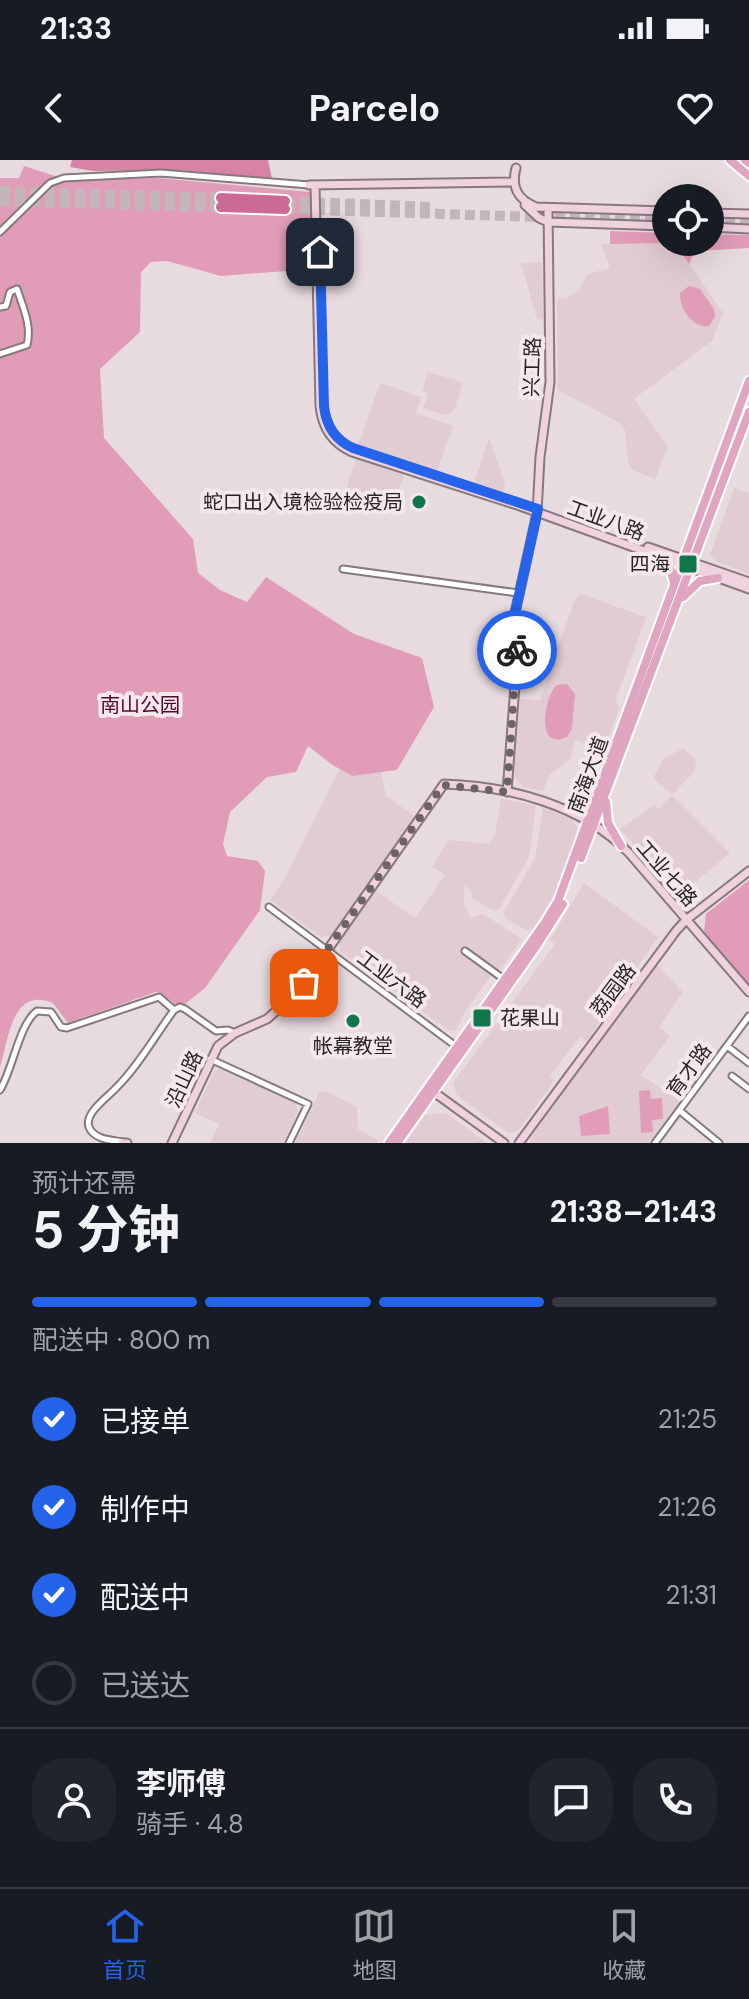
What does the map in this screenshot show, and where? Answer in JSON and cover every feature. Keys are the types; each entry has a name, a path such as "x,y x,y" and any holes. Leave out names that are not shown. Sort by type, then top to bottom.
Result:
{"highway":[{"path":"221,203 285,205"}],"main road":[{"path":"730,160 749,176"},
{"name":"南海大道","path":"397,1143 457,1047 558,901 607,792 677,604 687,564 749,381"},
{"name":"南海大道","path":"389,1143 549,927 568,891 674,587 687,564 749,412"},
{"path":"659,556 672,572 674,587"},
{"path":"677,604 696,583 707,578 718,578"},
{"path":"607,792 608,823 621,846"}],"street":[{"path":"521,160 509,191 539,218 548,222 652,226"},
{"path":"0,232 50,183 64,178 161,173 314,185 510,182"},
{"path":"510,182 526,202 548,208 652,211"},
{"name":"工业八路","path":"314,185 324,406 332,431 340,441 687,564 749,589"},
{"name":"兴工路","path":"538,511 540,457 550,382 548,208"},
{"path":"724,213 749,214"},
{"path":"724,228 749,229"},
{"path":"0,307 6,306 10,292 17,289 28,320 29,337 24,347 0,354"},
{"path":"507,792 517,659 515,613 538,511"},
{"name":"工业八路","path":"538,511 659,556 749,582"},
{"path":"343,569 518,593"},
{"name":"工业七路","path":"447,784 507,792 554,805 591,825 621,846 749,992"},
{"name":"沿山路","path":"172,1143 218,1046 235,1033 267,1019 298,992 441,787 447,784"},
{"name":"荔园路","path":"519,1143 686,920 749,871"},
{"name":"工业六路","path":"269,907 457,1047"},
{"path":"465,951 505,980"},
{"path":"0,1090 26,1021 37,1011 51,1012 61,1027 67,1028 156,997 174,1010"},
{"path":"124,1143 93,1133 88,1125 90,1116 129,1075 174,1010 180,1007 216,1031 235,1033"},
{"name":"育才路","path":"655,1143 749,1016"},
{"path":"727,1046 749,1063"},
{"path":"210,1059 308,1104 289,1143"},
{"path":"732,1076 749,1089"},
{"path":"430,1089 504,1143"},
{"path":"680,1111 719,1143"}],"shaded area":[{"path":"72,160 268,160 272,179 178,170 93,171 70,167"},
{"path":"652,243 652,256 684,256 723,313 712,341 634,399 668,447 655,479 632,470 625,430 618,422 558,390 557,299 567,298 579,290 588,274 610,268 601,244"},
{"path":"542,262 543,319 537,320 521,263"},
{"path":"428,372 463,382 454,411 446,415 423,409 428,393 422,391"},
{"path":"380,383 421,397 416,413 453,426 437,471 358,445"},
{"path":"489,438 505,482 502,493 474,483"},
{"path":"356,459 404,475 391,514 343,499"},
{"path":"734,488 749,493 749,574 716,561 710,555"},
{"path":"581,594 646,617 616,699 619,708 604,750 575,740 570,759 549,775 543,791 523,787 514,776 520,699 540,700 575,599"},
{"path":"684,748 696,760 694,772 672,795 653,778 664,758"},
{"path":"340,769 353,776 381,772 386,796 416,817 332,936 321,937 270,900 283,881"},
{"path":"672,795 730,853 679,896 620,829 654,805 658,809"},
{"path":"501,799 536,805 529,857 499,909 493,911 472,898 471,890 464,886 464,904 470,918 483,914 522,939 501,969 496,969 465,948 462,952 492,974 455,1031 448,1030 341,952 339,942 376,891 415,918 445,875 432,867 448,840 489,844 494,838"},
{"path":"543,807 572,819 579,831 559,886 535,928 526,930 505,918 504,912 535,858"},
{"path":"584,883 658,937 587,1041 580,1037 550,1076 555,1080 518,1131 508,1133 457,1095 453,1083 555,944 550,940"},
{"path":"656,964 683,992 659,1027 670,1036 641,1075 679,1103 648,1143 531,1143 530,1138"},
{"path":"220,1069 296,1103 298,1112 283,1143 210,1143 219,1124 195,1113 214,1071"},
{"path":"326,1091 357,1107 358,1129 378,1140 376,1143 295,1143 319,1093"},
{"path":"446,1113 487,1143 405,1143 425,1115"}],"green space":[{"name":"南山公园","path":"24,166 68,180 158,178 310,192 311,269 221,276 167,261 151,262 141,272 140,332 100,369 104,438 193,539 198,573 220,590 247,602 266,577 354,634 422,658 434,707 397,770 353,776 308,746 296,772 267,777 230,812 223,844 227,856 258,861 265,871 260,910 205,988 180,1008 156,992 68,1023 53,1003 39,1000 29,1002 14,1018 0,1067 0,178 19,178","holes":["219,195 286,214 219,212"]},
{"path":"610,231 652,232 652,243 610,244"},
{"path":"724,234 749,235 749,248 724,249"},
{"path":"689,286 700,289 714,309 715,317 709,326 693,321 685,311 680,293"},
{"path":"567,684 575,694 572,729 567,737 558,740 548,734 546,714 554,689 557,685"},
{"path":"749,880 749,984 704,932 706,914"},
{"path":"650,1090 651,1099 662,1098 663,1119 652,1120 653,1132 641,1133 639,1091"},
{"path":"608,1106 610,1134 581,1136 579,1116"}],"tunnel":[{"path":"0,191 221,198"},
{"path":"0,201 221,207"},
{"path":"285,201 432,207"},
{"path":"285,209 652,221"},
{"path":"724,223 749,224"}],"way so far":[{"path":"304,983 443,785 507,792 517,650"}],"place":[{"name":"蛇口出入境检验检疫局","path":"419,502"},
{"name":"四海","path":"688,564"},
{"name":"花果山","path":"482,1018"},
{"name":"帐幕教堂","path":"353,1021"}],"route":[{"path":"320,252 324,406 326,419 336,437 353,448 538,509 515,613 517,650"}]}
